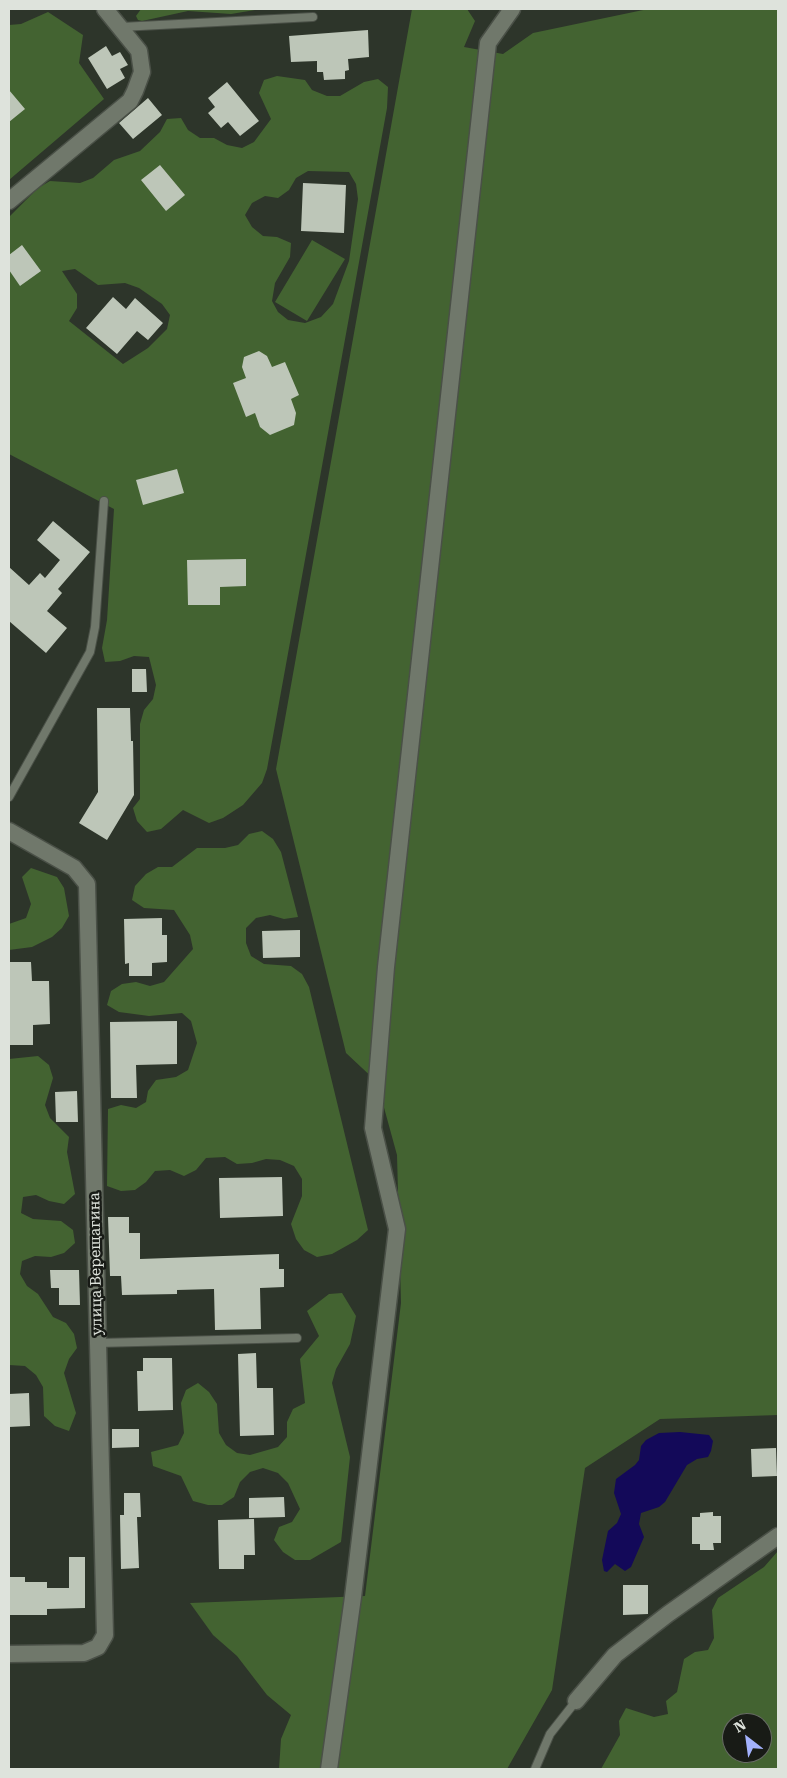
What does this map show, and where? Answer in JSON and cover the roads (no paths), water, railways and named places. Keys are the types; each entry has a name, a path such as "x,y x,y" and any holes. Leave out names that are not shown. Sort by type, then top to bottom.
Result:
{"street":[{"path":"9,201 130,101 136,91 140,81 142,63 139,51 105,9"},
{"path":"329,1769 354,1587 397,1230 373,1128 387,958 488,43 512,9"},
{"name":"улица Верещагина","path":"9,831 74,868 87,884 105,1635 98,1648 84,1653 9,1654"},
{"path":"576,1701 615,1655 668,1614 778,1536"}],"lane":[{"path":"121,27 313,17"},
{"path":"9,797 90,652 95,627 104,501"},
{"path":"98,1343 297,1338"},
{"path":"535,1769 550,1734 576,1701"}]}
